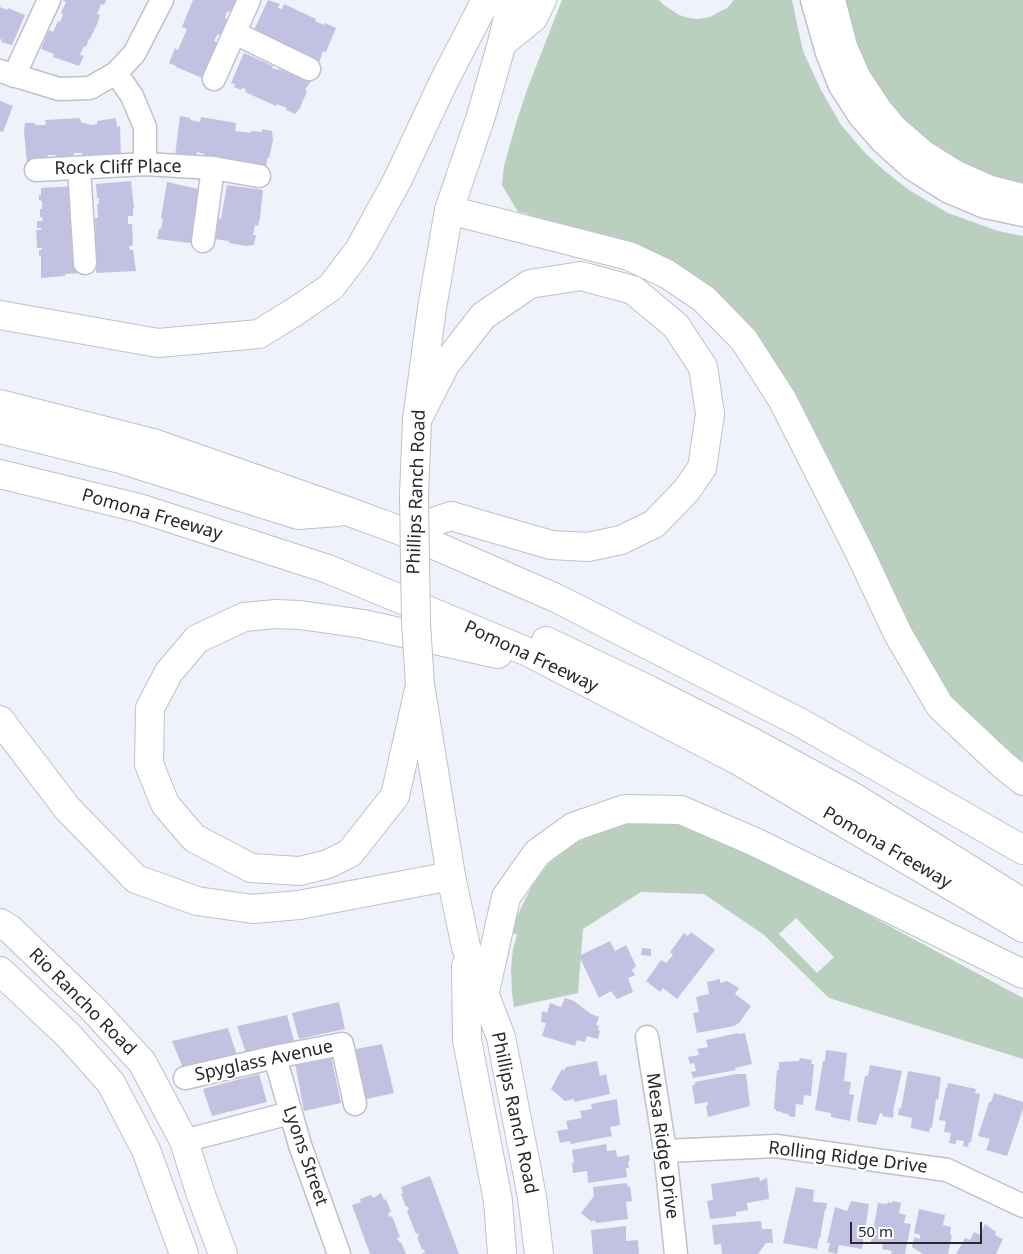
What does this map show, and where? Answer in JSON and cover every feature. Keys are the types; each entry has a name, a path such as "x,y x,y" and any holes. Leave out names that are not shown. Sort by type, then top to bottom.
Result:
{"main road":[{"path":"0,315 158,343 260,334 296,311 331,286 359,250 397,181 444,81 486,0"},
{"name":"Phillips Ranch Road","path":"512,0 481,116 450,210 432,308 415,450 416,624 420,685 451,876 466,947 501,1037 532,1197 539,1254"},
{"path":"502,42 533,18 542,0"},
{"path":"450,210 629,256 666,274 704,299 744,340 782,399 858,549 898,634 940,706 1003,765 1023,780"},
{"path":"404,532 452,516 551,546 588,547 621,540 654,524 686,491 702,468 710,414 703,367 676,326 634,290 581,276 530,284 483,316 445,365 418,420"},
{"path":"0,404 153,443 404,532 556,598 792,718 1023,850"},
{"path":"0,429 120,460 298,515 347,511"},
{"name":"Pomona Freeway","path":"0,474 139,508 328,569 528,652 737,760 1023,928"},
{"path":"374,588 440,595 508,623 649,690 754,743 857,799 1023,903"},
{"path":"420,685 395,796 350,853 328,864 300,871 251,868 194,838 165,804 149,764 150,708 169,672 197,639 244,617 276,614 363,624 555,666"},
{"path":"0,720 67,808 136,879 197,901 253,909 299,905 451,876"},
{"path":"484,996 506,897 537,853 573,828 625,809 681,810 755,842 1023,974"},
{"name":"Rio Rancho Road","path":"0,923 10,929 94,1010 142,1062 184,1140 201,1195 223,1254"},
{"name":"Phillips Ranch Road","path":"466,947 467,1040 498,1201 502,1254"},
{"name":"Rio Rancho Road","path":"0,971 68,1035 111,1083 146,1150 184,1254"},
{"path":"146,1150 184,1140"}],"street":[{"path":"42,2 7,74 59,89 90,88 116,74 134,54 162,0"},
{"path":"214,79 249,0"},
{"path":"812,0 827,53 840,86 860,117 883,143 912,169 947,191 985,206 1023,215"},
{"path":"834,0 846,46 859,76 880,108 896,127 925,152 957,172 991,187 1023,195"},
{"path":"235,33 309,69"},
{"path":"116,74 132,96 145,127 145,164"},
{"name":"Rock Cliff Place","path":"36,170 145,164 213,168 259,176"},
{"path":"79,168 85,263"},
{"path":"203,241 213,168"},
{"name":"Mesa Ridge Drive","path":"647,1037 664,1151 676,1254"},
{"name":"Spyglass Avenue","path":"185,1078 342,1044 355,1104"},
{"name":"Lyons Street","path":"275,1057 290,1113 339,1254"},
{"path":"184,1140 290,1113"},
{"name":"Rolling Ridge Drive","path":"664,1151 776,1146 947,1170 1023,1206"}],"green space":[{"path":"562,0 659,0 679,15 698,19 710,17 727,8 734,0 792,0 803,51 821,90 841,125 866,154 909,190 948,213 998,231 1023,236 1023,768 974,725 935,678 730,310 527,221 529,214 518,212 502,185 504,166 528,87"},
{"path":"844,0 1023,0 1023,184 1002,180 976,171 936,148 905,121 890,105 861,56"},
{"path":"653,820 699,829 813,885 1023,998 1023,1059 829,998 764,935 704,894 641,892 583,929 578,993 514,1007 511,969 513,949 517,935 509,932 532,886 549,863 569,846 624,823","holes":["796,918 834,957 817,973 779,934"]}],"building":[{"path":"62,0 106,0 104,5 101,4 97,14 100,15 98,22 80,55 84,56 79,66 53,57 54,54 41,49 49,30 53,32 58,21 60,22 63,14 61,13 66,2"},
{"path":"193,0 241,0 235,14 228,11 225,17 228,22 222,34 217,35 214,41 219,44 205,79 169,63 175,48 178,50 187,29 182,27"},
{"path":"268,0 280,4 278,8 282,9 284,4 316,19 315,21 336,28 326,52 323,51 319,63 300,55 301,52 253,32"},
{"path":"0,7 25,15 12,45 1,42 2,40 0,39"},
{"path":"244,53 273,66 272,68 291,74 293,70 313,78 305,90 307,91 300,108 295,114 286,110 287,108 277,104 276,106 245,92 246,89 242,88 241,90 234,87 235,84 231,83"},
{"path":"0,101 13,106 3,132 0,131"},
{"path":"180,116 200,122 201,117 236,123 235,131 251,133 251,131 262,132 262,129 272,131 273,140 269,158 267,158 266,171 229,163 229,158 205,158 204,154 197,152 196,159 175,156"},
{"path":"80,118 81,122 91,125 97,124 97,121 116,118 117,127 120,126 121,158 82,158 82,153 74,153 73,158 59,159 55,155 48,155 48,162 27,164 25,123 46,125 45,120"},
{"path":"131,181 134,208 133,216 128,216 128,224 132,224 133,243 132,246 129,246 130,250 133,250 136,271 96,273 95,218 98,218 97,204 99,204 99,198 97,198 96,184"},
{"path":"167,182 203,190 198,244 157,239 163,219 161,218"},
{"path":"227,185 263,190 260,218 258,226 255,225 253,235 256,235 254,245 246,246 214,239 218,218 221,219"},
{"path":"74,186 72,241 80,273 41,278 41,256 39,256 39,250 42,250 42,248 37,248 36,230 41,230 41,228 37,228 37,221 43,221 42,217 40,217 42,201 39,200 39,195 41,195 41,188"},
{"path":"691,932 715,950 677,999 663,988 660,992 646,981 661,960 666,963 673,955 670,952 684,933 688,936"},
{"path":"610,941 615,951 626,945 636,966 632,970 635,975 628,978 633,992 617,999 611,991 599,998 579,956"},
{"path":"642,948 651,949 651,956 641,955"},
{"path":"720,979 720,983 727,981 739,988 735,994 751,1006 739,1023 734,1026 697,1033 693,1013 699,1012 696,997 709,994 707,982"},
{"path":"565,998 574,1001 591,1014 599,1017 596,1025 599,1026 598,1030 600,1031 598,1039 587,1036 585,1042 577,1040 575,1046 542,1036 546,1023 541,1022 542,1011 547,1013 550,1003 561,1007"},
{"path":"339,1002 345,1029 299,1039 292,1013"},
{"path":"287,1015 294,1041 246,1053 237,1026"},
{"path":"228,1028 237,1055 183,1068 172,1041"},
{"path":"745,1033 752,1064 735,1068 736,1070 693,1078 691,1072 696,1071 694,1063 690,1064 688,1057 699,1055 697,1049 708,1047 706,1040"},
{"path":"382,1044 394,1093 362,1100 351,1050"},
{"path":"826,1050 847,1053 844,1081 851,1082 849,1094 854,1095 850,1121 831,1117 831,1113 815,1110"},
{"path":"331,1056 341,1103 304,1111 295,1063"},
{"path":"800,1058 812,1060 811,1064 814,1064 811,1096 804,1095 803,1105 796,1104 795,1117 788,1116 789,1114 774,1109 777,1070 779,1070 779,1062 799,1061"},
{"path":"597,1061 600,1076 606,1074 610,1094 574,1102 574,1099 565,1101 551,1089 562,1069 564,1071 566,1067"},
{"path":"870,1065 902,1071 893,1118 882,1116 883,1114 880,1113 876,1125 858,1122 857,1118 865,1076 868,1076"},
{"path":"908,1071 941,1077 932,1128 930,1127 929,1132 911,1128 912,1118 898,1115 899,1108 901,1109"},
{"path":"259,1074 267,1102 212,1116 203,1089"},
{"path":"736,1074 746,1074 750,1106 708,1117 706,1106 708,1102 695,1104 692,1085 695,1085 695,1082"},
{"path":"948,1083 976,1089 975,1093 980,1094 971,1142 969,1142 968,1147 963,1146 964,1141 956,1140 956,1144 949,1143 951,1133 944,1132 946,1121 939,1120"},
{"path":"994,1093 1023,1102 1023,1109 1007,1156 986,1150 990,1139 978,1136 989,1102 991,1102"},
{"path":"617,1099 620,1125 610,1127 612,1136 571,1144 570,1141 560,1143 557,1131 568,1129 566,1121 582,1118 580,1111 592,1109 591,1104"},
{"path":"606,1144 607,1151 616,1150 617,1157 629,1155 629,1168 626,1168 627,1177 588,1183 587,1171 573,1173 572,1150"},
{"path":"430,1176 459,1254 421,1254 425,1252 424,1249 422,1250 417,1237 419,1236 418,1233 416,1234 407,1211 409,1209 408,1206 406,1207 401,1194 403,1193 401,1187"},
{"path":"759,1177 760,1181 767,1178 769,1199 747,1203 748,1210 736,1212 736,1216 710,1219 707,1201 713,1200 711,1184"},
{"path":"627,1183 628,1187 630,1186 632,1201 626,1202 628,1219 597,1223 593,1220 592,1222 581,1213 594,1196 593,1187"},
{"path":"796,1187 814,1190 813,1202 827,1203 817,1249 783,1243"},
{"path":"381,1193 384,1200 386,1199 391,1212 388,1213 389,1217 392,1216 400,1237 397,1238 401,1242 406,1254 370,1254 352,1205 361,1202 360,1199 371,1195 373,1198"},
{"path":"851,1201 869,1204 862,1249 839,1245 837,1254 828,1252 830,1243 827,1243 835,1207 847,1211"},
{"path":"893,1201 901,1203 899,1213 906,1215 904,1223 911,1224 905,1254 891,1254 892,1251 882,1249 883,1244 871,1242 878,1203 887,1204"},
{"path":"919,1209 945,1215 943,1225 951,1227 950,1235 952,1235 948,1254 923,1254 912,1247 914,1237 920,1239 920,1235 914,1233"},
{"path":"761,1221 762,1229 772,1229 773,1243 766,1243 758,1254 722,1254 721,1244 714,1245 712,1225"},
{"path":"985,1224 996,1232 995,1235 1003,1239 996,1254 956,1254 965,1238 970,1240 974,1232 980,1235"},
{"path":"626,1226 626,1241 638,1240 639,1254 593,1254 591,1230"}]}
